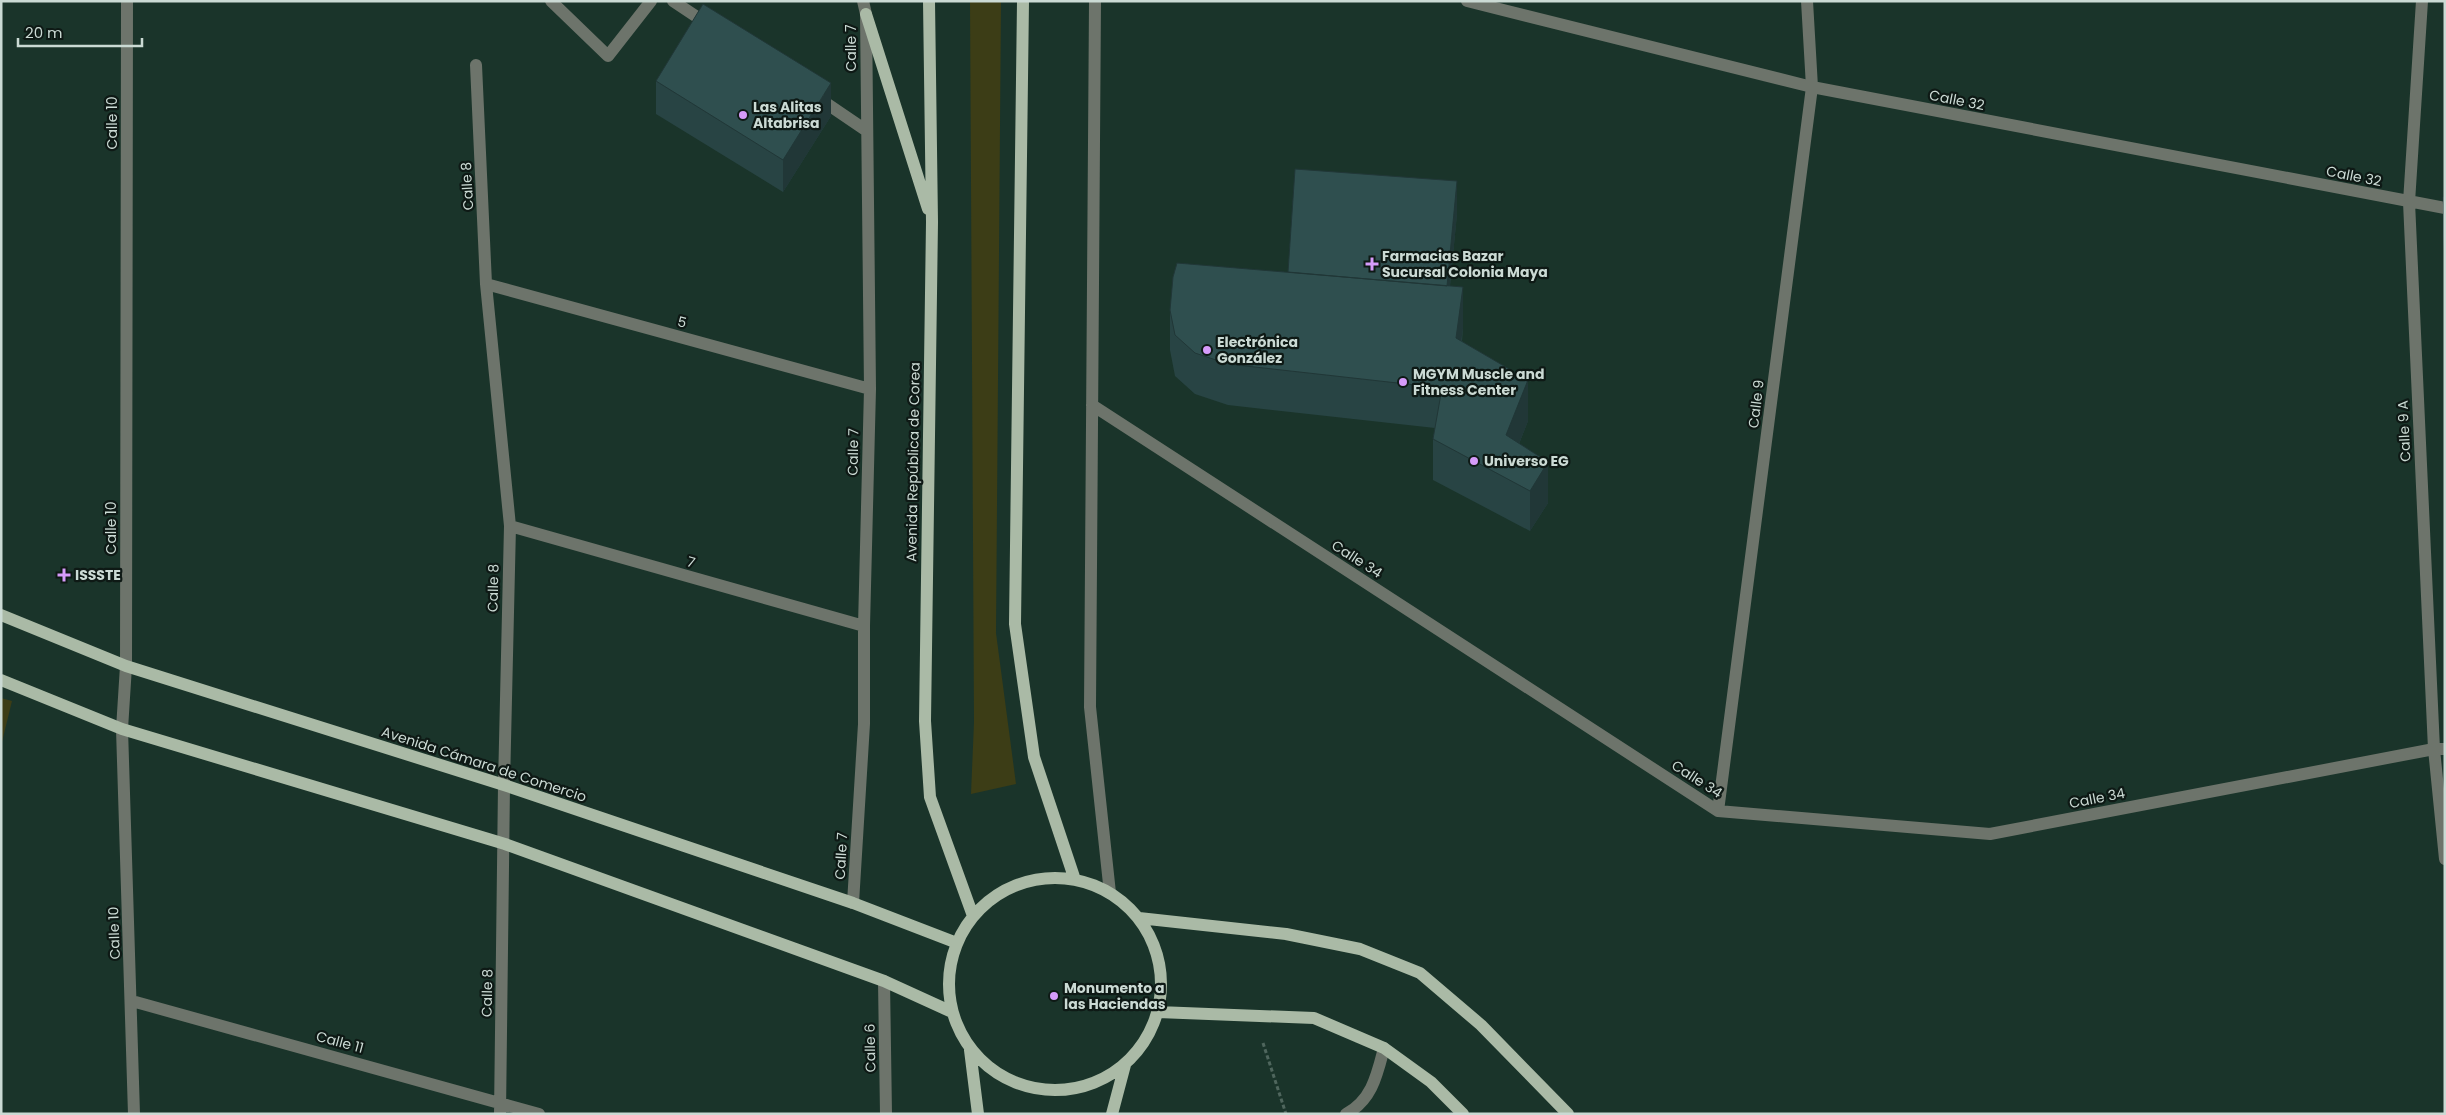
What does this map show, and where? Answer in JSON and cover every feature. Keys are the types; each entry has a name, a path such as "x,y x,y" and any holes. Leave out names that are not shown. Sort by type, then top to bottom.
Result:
{"main road":[{"name":"Avenida República de Corea","path":"929,1 932,222 925,721 930,797 972,916"},
{"path":"1023,1 1015,624 1034,757 1075,880"},
{"path":"864,8 932,222"},
{"name":"Avenida Cámara de Comercio","path":"1,615 126,666 504,785 853,903 957,943"},
{"path":"1,680 122,729 505,844 884,981 952,1012"},
{"path":"978,1114 970,1050 952,1012 948,978 957,943 972,916 1001,892 1037,880 1075,880 1110,893 1139,918 1151,939 1160,962 1162,987 1158,1012 1150,1032 1125,1065 1112,1114"},
{"path":"1139,918 1296,936 1360,948 1420,973 1481,1026 1568,1114"},
{"path":"1158,1012 1314,1018 1384,1048 1431,1082 1464,1114"},
{"path":"970,1050 1010,1081 1050,1090 1090,1085 1125,1065"}],"street":[{"name":"Calle 10","path":"127,1 126,666 122,729 132,1001 134,1114"},
{"path":"551,1 608,56 651,1"},
{"path":"673,1 722,34"},
{"path":"1095,1 1090,707 1110,893"},
{"name":"Calle 32","path":"1467,1 1812,87 2445,208"},
{"name":"Calle 9","path":"1718,811 1812,87 1807,1"},
{"name":"Calle 9 A","path":"2422,1 2409,202 2445,859"},
{"name":"Calle 7","path":"853,903 864,724 864,626 870,389 864,8"},
{"name":"Calle 8","path":"476,65 486,284 510,526 504,785 505,844 500,1108"},
{"path":"802,88 867,131"},
{"name":"5","path":"486,284 870,389"},
{"name":"Calle 34","path":"1092,405 1718,811 1990,834 2439,749"},
{"name":"7","path":"510,526 864,626"},
{"name":"Calle 6","path":"884,981 886,1114"},
{"name":"Calle 11","path":"132,1001 500,1108 539,1114"},
{"path":"1346,1114 1359,1107 1375,1084 1384,1048"}],"path":[{"path":"1255,1016 1286,1114"}],"shaded area":[{"path":"970,1 1001,1 996,633 1016,784 971,794 974,722"},
{"path":"1,698 12,701 1,746"}],"building":[{"name":"Las Alitas Altabrisa","path":"703,4 831,83 783,160 656,81"},
{"name":"Farmacias Bazar Sucursal Colonia Maya","path":"1295,169 1457,181 1447,286 1288,272"},
{"path":"2443,197 2445,197 2445,227"},
{"path":"1177,263 1463,287 1456,338 1528,380 1506,435 1548,462 1530,491 1433,439 1442,388 1228,364 1195,353 1175,335 1170,310 1173,277"}],"place":[{"name":"Las Alitas Altabrisa","path":"743,115"},
{"name":"Farmacias Bazar Sucursal Colonia Maya","path":"1372,264"},
{"name":"Electrónica González","path":"1207,350"},
{"name":"MGYM Muscle and Fitness Center","path":"1403,382"},
{"name":"Universo EG","path":"1474,461"},
{"name":"ISSSTE","path":"64,575"},
{"name":"Monumento a las Haciendas","path":"1054,996"}]}
